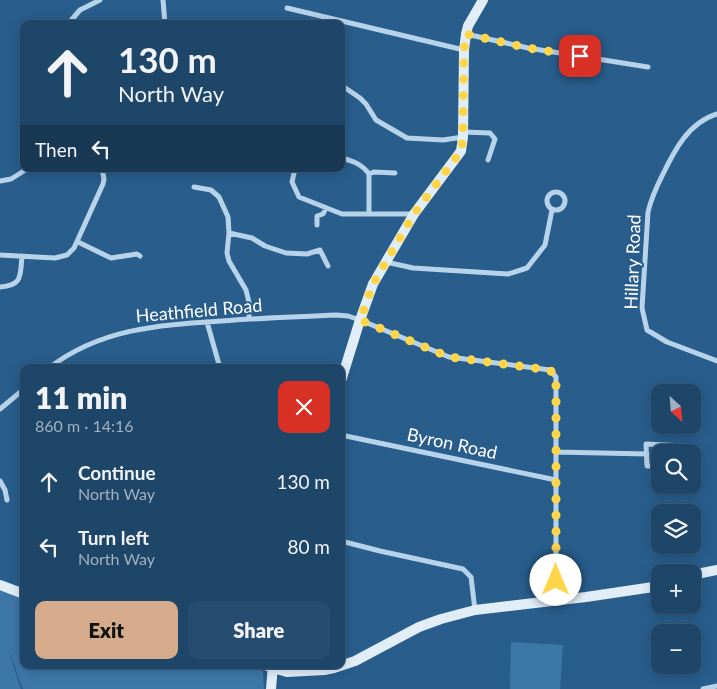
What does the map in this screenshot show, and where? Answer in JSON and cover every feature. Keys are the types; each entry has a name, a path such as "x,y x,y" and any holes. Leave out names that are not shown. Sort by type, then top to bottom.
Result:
{"street":[{"path":"71,20 80,10 100,0"},
{"path":"163,0 165,20"},
{"path":"345,368 373,284 414,214 461,151 466,34 468,26 483,0"},
{"path":"287,8 338,20"},
{"path":"345,22 464,50"},
{"path":"466,34 528,48 648,67"},
{"path":"345,88 366,104 376,120 407,138 443,140 463,134 490,133 495,139 488,160"},
{"name":"Hillary Road","path":"717,114 695,126 682,140 651,199 648,212 642,308 647,330 667,342 717,361"},
{"path":"345,159 360,165 369,174 368,214"},
{"path":"0,181 11,179 22,172"},
{"path":"0,255 60,258 71,252 78,242 103,184 103,172"},
{"path":"294,172 292,182 299,197 342,214 414,214"},
{"path":"369,174 374,172 395,173"},
{"path":"194,188 211,190 219,197 228,217 227,253 229,261 246,290 249,302 249,319"},
{"path":"317,225 317,216 323,214 326,208"},
{"path":"386,262 413,268 508,274 527,268 545,245 552,210"},
{"path":"229,233 252,238 265,246 286,253 307,254 320,250 328,266"},
{"path":"78,242 111,258 138,254 140,256"},
{"path":"0,287 13,285 18,280 22,256"},
{"name":"Heathfield Road","path":"54,364 96,340 152,326 336,315 360,320 449,357 550,370 556,377 556,600"},
{"path":"208,322 219,364"},
{"path":"0,408 20,391"},
{"name":"Byron Road","path":"345,437 556,480"},
{"path":"651,444 646,444 647,466 651,466"},
{"path":"556,452 647,454"},
{"path":"0,481 5,490 7,500"},
{"path":"345,542 463,569 471,577 475,610"},
{"path":"701,573 717,570"},
{"path":"0,585 20,592"},
{"path":"345,664 419,627 475,610 651,587"},
{"path":"270,669 271,689"},
{"path":"278,669 296,672 326,669"},
{"path":"703,689 717,686"}],"shaded area":[{"path":"0,590 20,596 20,669 257,669 263,671 264,689 23,689 7,646 21,689 0,689"},
{"path":"511,642 563,645 560,689 510,689"}],"route":[{"path":"556,580 556,377 550,370 449,357 360,320 373,284 414,214 461,151 466,34 528,48 580,56"}]}
